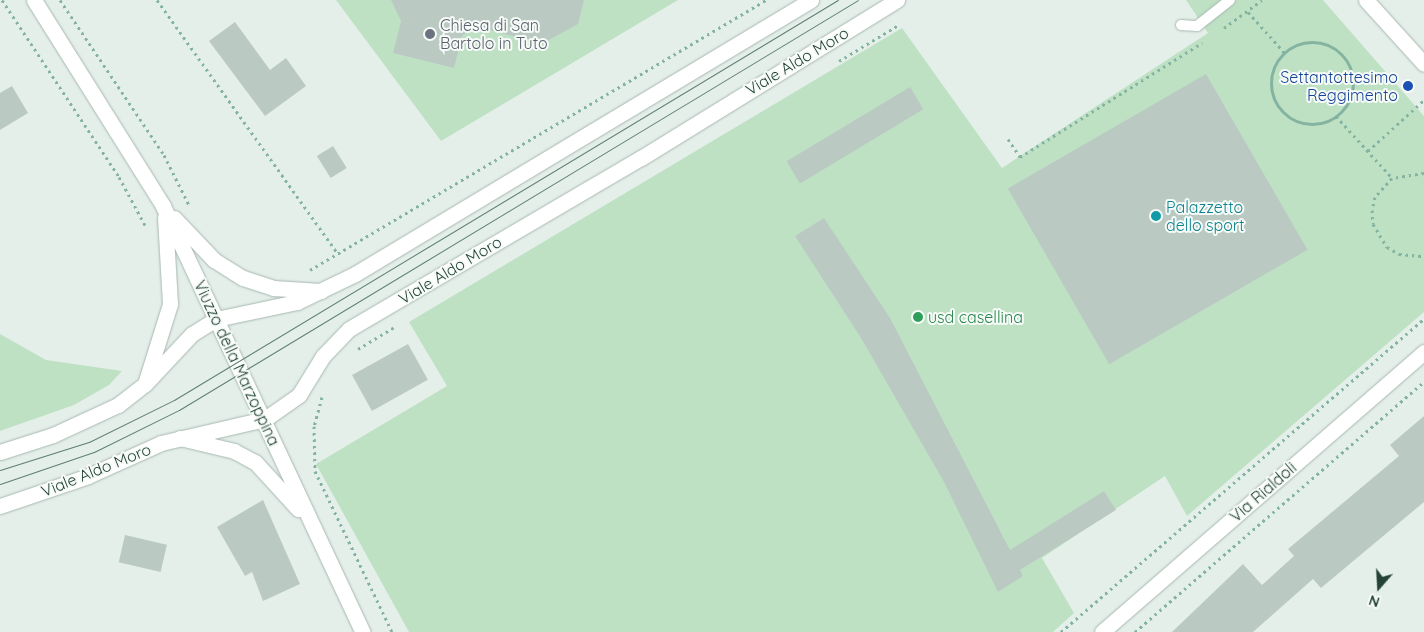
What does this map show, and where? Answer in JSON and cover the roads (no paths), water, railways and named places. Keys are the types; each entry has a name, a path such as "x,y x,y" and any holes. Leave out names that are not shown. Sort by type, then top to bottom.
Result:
{"street":[{"name":"Viuzzo della Marzoppina","path":"34,0 163,206 265,420 309,521 363,632"},
{"path":"0,452 97,416 145,384 192,334 216,319 284,306 321,291 811,0"},
{"name":"Viale Aldo Moro","path":"0,506 180,438 265,420 299,395 323,356 349,330 641,158 897,0"},
{"path":"1366,0 1424,64"},
{"name":"Viuzzo della Marzoppina","path":"163,206 214,260 243,278 282,289 321,291"},
{"name":"Viuzzo della Marzoppina","path":"145,384 172,290 163,206"},
{"name":"Via Rialdoli","path":"1102,632 1424,352"},
{"name":"Viuzzo della Marzoppina","path":"180,438 234,451 254,462 309,521"}],"lane":[{"path":"1181,25 1197,26 1230,0"}],"tram line":[{"path":"0,470 89,442 174,400 838,0"},
{"path":"0,484 94,452 179,410 858,0"}],"place":[{"name":"Chiesa di San Bartolo in Tuto","path":"430,34"},
{"name":"Settantottesimo Reggimento","path":"1408,86"},
{"name":"Palazzetto dello sport","path":"1156,216"},
{"name":"usd casellina","path":"918,317"}]}
